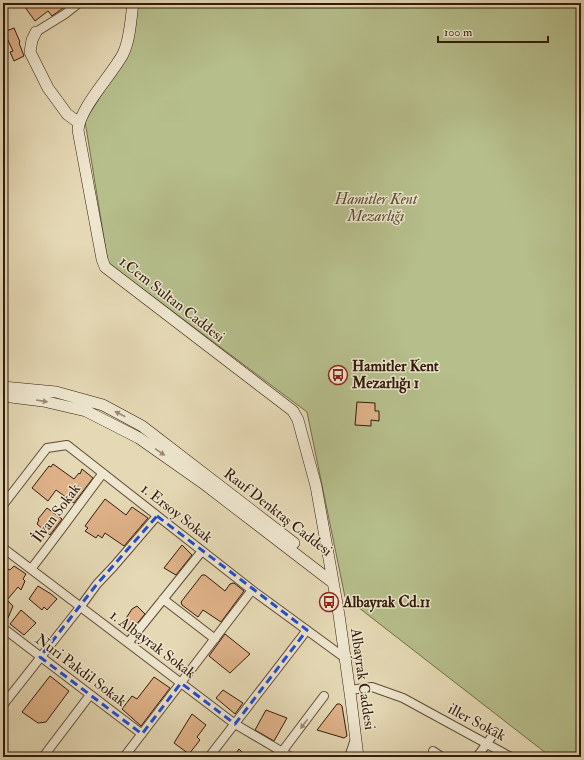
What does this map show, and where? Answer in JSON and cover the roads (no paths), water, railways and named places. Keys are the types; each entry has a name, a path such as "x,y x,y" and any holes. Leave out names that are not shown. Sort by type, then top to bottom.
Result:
{"street":[{"path":"79,3 65,14 36,32 32,40 30,52 48,88 67,114 79,123 124,53 130,28 133,3"},
{"name":"1.Cem Sultan Caddesi","path":"79,123 78,130 102,259 105,267 293,411 298,420 316,483 331,577"},
{"name":"Rauf Denktaş Caddesi","path":"3,387 56,392 103,405 142,426 268,521 331,577"},
{"name":"Rauf Denktaş Caddesi","path":"3,396 43,401 86,411 139,438 331,577"},
{"name":"1. Ersoy Sokak","path":"3,505 47,448 67,445 252,590 345,658"},
{"name":"İlvan Sokak","path":"31,569 60,533 68,519 103,473"},
{"path":"3,705 97,584 157,516"},
{"name":"1. Albayrak Sokak","path":"3,548 235,724 280,754 291,757"},
{"path":"128,643 202,550"},
{"name":"Albayrak Caddesi","path":"331,577 350,690 358,757"},
{"path":"124,757 252,590"},
{"path":"163,599 215,638"},
{"name":"Nuri Pakdil Sokak","path":"3,628 142,734"},
{"path":"209,757 307,630"},
{"name":"iller Sokak","path":"350,690 372,687 403,698 512,757"},
{"path":"44,757 90,695"},
{"path":"280,754 324,696"},
{"path":"477,757 495,732"},
{"path":"349,757 355,736"},
{"path":"433,751 442,757"}],"place":[{"name":"Hamitler Kent Mezarlığı 1","path":"338,375"},
{"name":"Albayrak Cd.11","path":"329,602"}],"park label":[{"name":"Hamitler Kent Mezarlığı","path":"376,208"}]}
